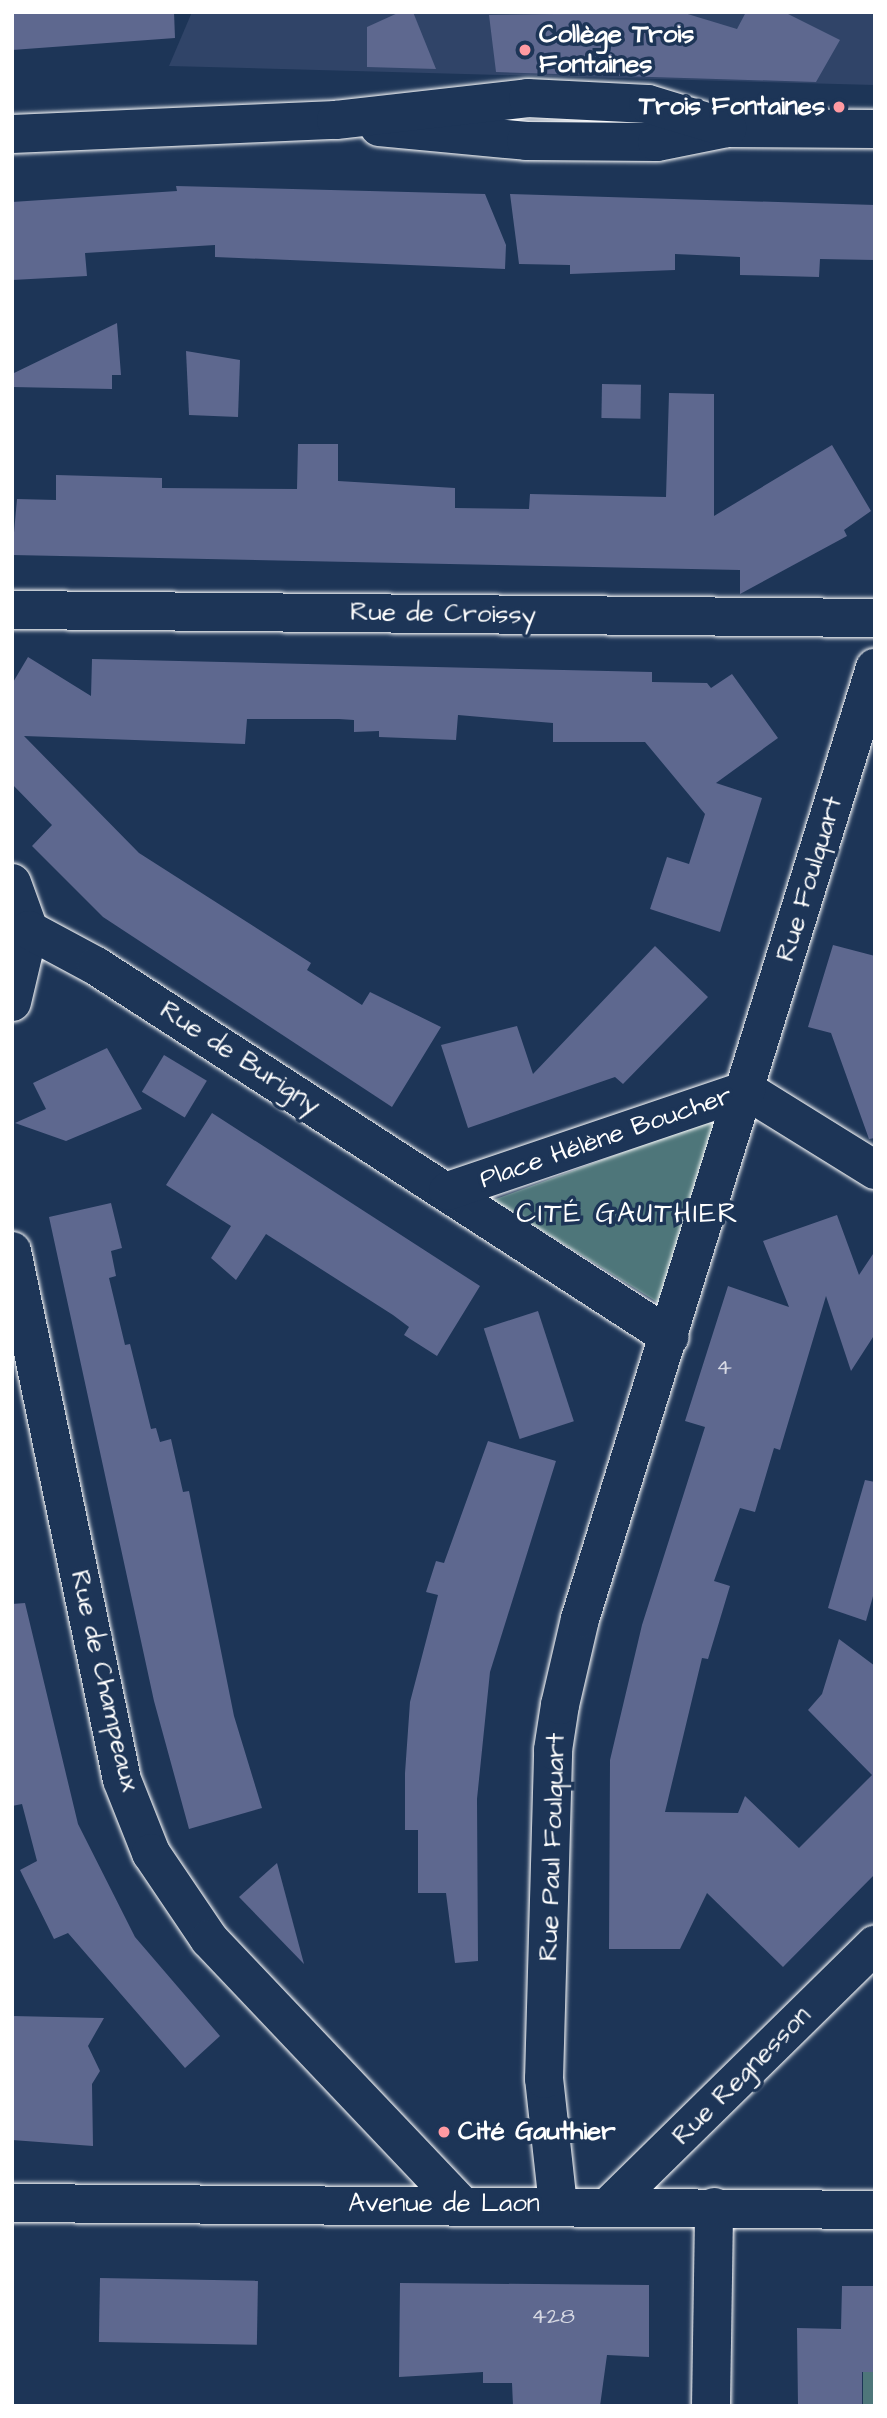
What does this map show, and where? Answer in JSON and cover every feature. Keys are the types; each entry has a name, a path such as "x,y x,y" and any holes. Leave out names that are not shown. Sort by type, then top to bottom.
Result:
{"street":[{"path":"12,134 336,120 528,98 649,104 727,128 875,129"},
{"name":"Rue de Croissy","path":"12,610 875,618"},
{"name":"Rue Foulquart","path":"746,1090 875,668"},
{"path":"12,883 29,930 12,1002"},
{"name":"Rue de Burigny","path":"29,930 96,966 448,1191"},
{"path":"746,1090 875,1170"},
{"name":"Place Hélène Boucher","path":"448,1191 746,1090"},
{"name":"Place Hélène Boucher","path":"448,1191 670,1337 746,1090"},
{"name":"Rue de Champeaux","path":"12,1251 122,1780 151,1853 209,1939 462,2206"},
{"name":"Rue Paul Foulquart","path":"558,2205 544,2079 553,1750 580,1619 670,1337"},
{"name":"Rue Regnesson","path":"609,2206 875,1945"},
{"name":"Avenue de Laon","path":"12,2203 558,2205 875,2210"},
{"path":"711,2406 714,2207"}],"shaded area":[{"name":"Collège Trois Fontaines","path":"192,12 875,12 875,85 169,66"}],"green space":[{"path":"724,1115 660,1304 493,1200"},
{"path":"863,2365 875,2365 875,2406 863,2406"}],"building":[{"path":"12,12 174,12 175,38 12,50"},
{"path":"400,12 413,12 436,69 367,67 367,27"},
{"path":"681,12 737,29 746,12 784,12 840,40 816,82 496,72 489,15"},
{"path":"176,186 485,194 506,245 505,269 215,257 215,245 85,253 87,276 12,280 12,202 177,191"},
{"path":"510,194 875,205 875,260 820,259 819,277 740,275 740,257 675,254 675,270 570,274 570,265 519,264"},
{"path":"117,323 121,375 112,375 112,389 12,387 12,374"},
{"path":"186,351 240,360 238,417 189,415"},
{"path":"602,384 641,385 640,419 601,418"},
{"path":"669,393 714,394 714,516 832,445 871,511 844,530 847,536 740,594 740,570 12,555 17,499 56,500 56,475 162,478 162,488 297,489 298,444 338,444 338,481 455,488 455,508 529,509 530,494 666,497"},
{"path":"28,657 91,696 92,659 652,672 652,682 707,683 711,688 732,674 778,738 716,783 762,798 720,932 650,909 667,857 689,864 705,814 645,742 553,742 553,723 458,715 456,740 379,737 379,731 354,732 354,720 339,719 247,719 245,744 24,736 139,853 311,963 307,970 362,1005 370,992 441,1027 392,1107 103,917 32,846 52,825 12,784 12,684"},
{"path":"833,945 875,956 875,1138 869,1139 831,1033 808,1027"},
{"path":"655,946 708,997 623,1084 615,1077 468,1128 441,1045 517,1026 533,1074"},
{"path":"107,1048 142,1109 66,1141 15,1123 46,1109 33,1083"},
{"path":"164,1055 207,1081 185,1118 142,1092"},
{"path":"212,1113 480,1286 437,1356 404,1335 409,1327 393,1315 266,1234 236,1280 211,1258 231,1226 166,1185"},
{"path":"111,1203 122,1248 111,1251 116,1276 109,1278 125,1345 130,1344 151,1429 156,1428 160,1442 171,1439 183,1492 189,1491 234,1716 262,1808 189,1829 154,1701 49,1217"},
{"path":"837,1215 859,1275 875,1251 875,1334 851,1371 826,1296 780,1450 774,1448 755,1512 740,1508 714,1581 730,1586 708,1659 702,1658 665,1812 738,1813 745,1796 799,1848 872,1775 808,1710 822,1694 839,1639 875,1666 875,1874 783,1967 707,1893 680,1949 609,1949 610,1760 642,1625 705,1427 685,1421 728,1286 789,1307 763,1241"},
{"path":"538,1311 574,1421 520,1439 484,1329"},
{"path":"488,1441 556,1461 490,1672 477,1799 478,1961 455,1963 446,1893 418,1893 418,1830 405,1830 405,1773 410,1702 438,1595 426,1592 436,1561 444,1563"},
{"path":"865,1480 875,1482 875,1589 866,1621 828,1608"},
{"path":"25,1603 78,1824 135,1937 220,2036 185,2068 68,1933 54,1939 20,1870 37,1861 22,1804 12,1806 12,1604"},
{"path":"277,1863 304,1964 239,1897"},
{"path":"12,2016 104,2018 88,2046 100,2071 92,2084 93,2146 12,2140"},
{"path":"100,2278 258,2281 257,2345 99,2342"},
{"path":"400,2283 649,2285 649,2357 607,2355 600,2406 513,2406 512,2383 483,2383 483,2372 399,2377"},
{"path":"842,2286 875,2286 875,2372 862,2372 862,2406 798,2406 797,2328 841,2329"}],"place":[{"name":"Collège Trois Fontaines","path":"525,50"},
{"name":"Trois Fontaines","path":"839,107"},
{"name":"Cité Gauthier","path":"444,2132"}],"district":[{"name":"CITÉ GAUTHIER","path":"628,1214"}]}
